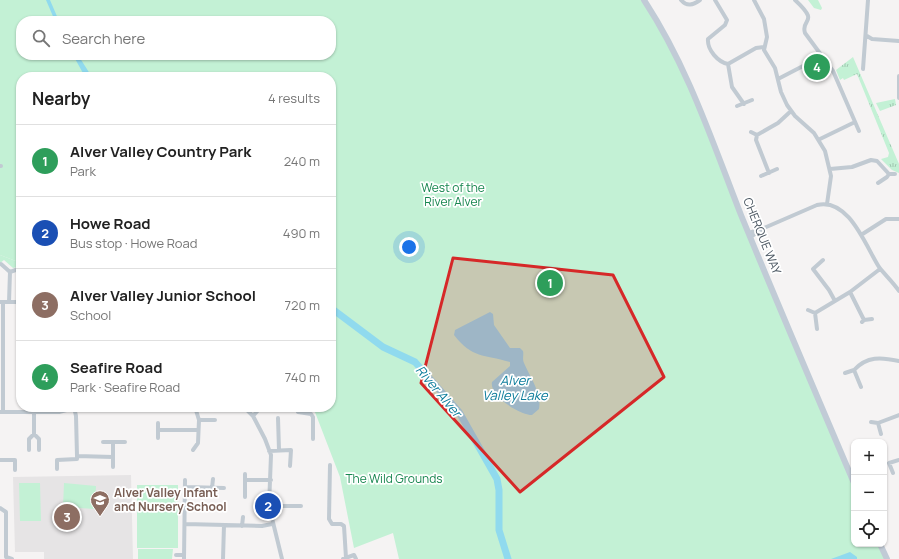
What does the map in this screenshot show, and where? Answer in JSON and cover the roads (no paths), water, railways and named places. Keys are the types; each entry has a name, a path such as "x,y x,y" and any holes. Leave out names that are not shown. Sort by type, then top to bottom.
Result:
{"street":[{"name":"CHERQUE WAY","path":"644,0 672,49 692,89 750,235 851,477"},
{"path":"681,0 690,5 700,0"},
{"path":"715,0 727,20 725,25 710,37 708,44 720,61 728,64"},
{"path":"754,0 764,19 767,37 764,47 765,53 775,68 783,99 791,111 820,139 825,151 830,169 830,185 827,204"},
{"path":"796,0 809,15 809,20 804,29 805,33 831,69 859,131"},
{"path":"863,69 865,40 867,36 868,0"},
{"path":"867,36 872,39 899,41"},
{"path":"728,64 756,48 764,47"},
{"path":"728,64 732,87 744,104"},
{"path":"778,78 800,67 806,68 816,78 831,69"},
{"path":"899,76 899,98"},
{"path":"737,106 752,100"},
{"path":"757,135 778,123 791,111"},
{"path":"820,139 855,122"},
{"path":"751,132 757,135"},
{"path":"757,135 756,140 769,173"},
{"path":"830,169 852,167 874,160 882,164 889,174"},
{"path":"761,176 777,169"},
{"path":"878,183 889,174 895,174"},
{"path":"750,235 817,205 827,204 845,213 861,234 880,269 899,290"},
{"path":"861,234 886,219 899,219"},
{"path":"813,269 823,260"},
{"path":"1,264 10,272"},
{"path":"807,268 813,269 829,290 835,301"},
{"path":"815,313 850,292 880,269"},
{"path":"10,272 16,270"},
{"path":"9,302 10,272"},
{"path":"850,292 863,321 872,319"},
{"path":"16,302 1,302 2,412 53,412"},
{"path":"808,310 815,313"},
{"path":"815,313 817,329"},
{"path":"845,373 854,370 864,362 875,358 899,361"},
{"path":"854,370 861,388"},
{"path":"34,412 34,434 39,439 39,450"},
{"path":"57,469 57,460 78,459 75,412"},
{"path":"193,450 198,443 199,420 197,412"},
{"path":"249,412 253,416 265,439 269,451 271,480 269,506 272,524 282,559"},
{"path":"253,416 257,412"},
{"path":"298,412 311,414 313,417 313,439"},
{"path":"871,422 878,423 899,415"},
{"path":"278,418 279,450"},
{"path":"199,420 215,420"},
{"path":"158,423 158,438"},
{"path":"878,423 881,434"},
{"path":"158,430 198,430"},
{"path":"29,450 29,438 34,434"},
{"path":"103,442 125,442"},
{"path":"113,442 113,468"},
{"path":"269,451 291,450 290,466"},
{"path":"77,456 113,457"},
{"path":"0,460 15,460 15,470"},
{"path":"893,473 888,461 899,460"},
{"path":"330,465 329,519 332,524 341,524 344,526 344,558 354,555 356,559"},
{"path":"245,474 245,497"},
{"path":"212,488 213,479"},
{"path":"176,555 184,557 185,480"},
{"path":"245,480 271,480"},
{"path":"186,487 224,488"},
{"path":"269,506 301,506"},
{"path":"0,508 6,512 6,557 12,559"},
{"path":"242,526 243,517"},
{"path":"185,524 242,526 272,524"},
{"path":"223,559 224,525"},
{"path":"882,547 888,559"}],"water":[{"path":"46,0 50,0 57,16 53,16"},
{"path":"76,60 81,60 89,72 82,72"},
{"name":"Alver Valley Lake","path":"490,312 493,314 494,325 510,348 520,348 523,351 523,362 535,385 539,397 539,409 532,415 520,412 506,404 495,393 492,387 492,382 510,366 510,362 473,352 461,343 454,335 455,330"},
{"path":"850,552 857,557 857,559 831,559"}],"waterway":[{"name":"River Alver","path":"336,312 383,347 415,362 459,412 497,479 499,490 499,530 508,559"}],"place":[{"name":"Seafire Road","path":"817,67"},
{"name":"Alver Valley Country Park","path":"550,283"},
{"name":"Howe Road","path":"268,506"},
{"name":"Alver Valley Junior School","path":"67,517"},
{"name":"Alver Valley Infant and Nursery School","path":"100,517"}],"park label":[{"name":"West of the River Alver","path":"453,195"},
{"name":"The Wild Grounds","path":"394,479"}]}
